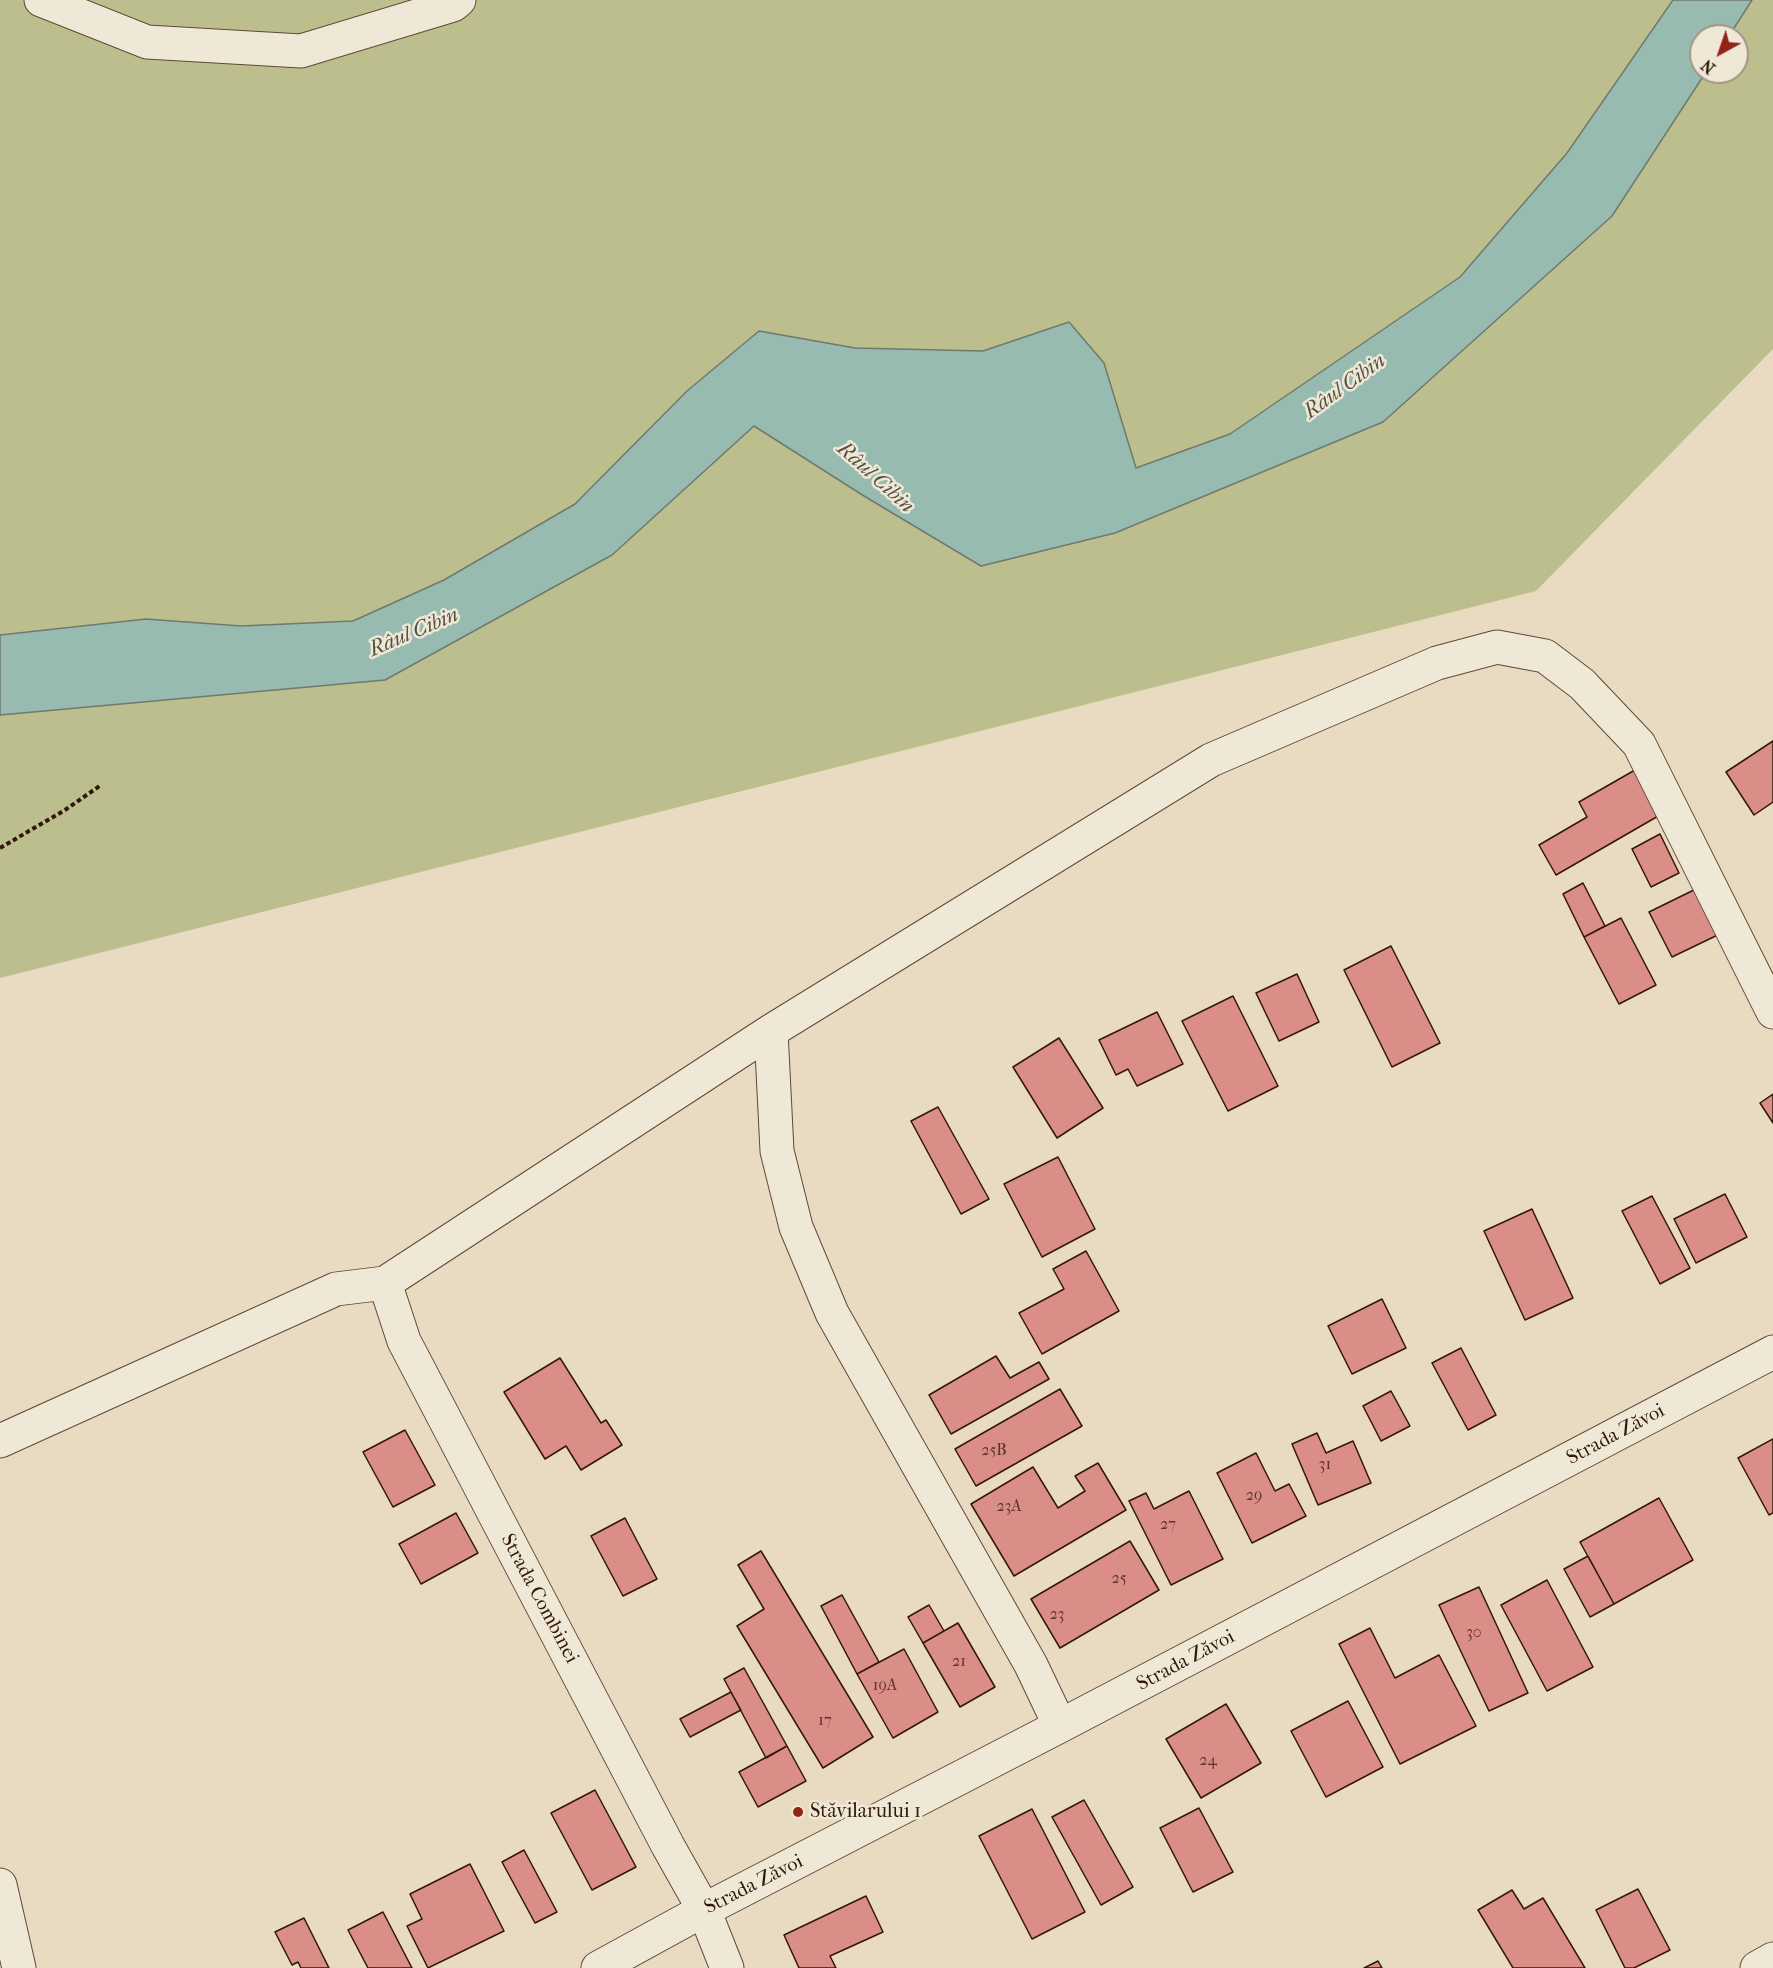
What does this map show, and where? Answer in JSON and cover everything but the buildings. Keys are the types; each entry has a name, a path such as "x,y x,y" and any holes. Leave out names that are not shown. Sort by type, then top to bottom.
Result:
{"street":[{"path":"41,0 147,42 301,51 453,5 459,0"},
{"path":"0,1441 336,1289 386,1282 771,1031 1211,760 1437,663 1497,647 1545,656 1582,684 1639,744 1773,1012"},
{"path":"771,1031 777,1151 796,1227 832,1313 1031,1665 1060,1726"},
{"name":"Strada Combinei","path":"386,1282 404,1341 662,1836 704,1910 727,1968"},
{"name":"Strada Zăvoi","path":"598,1968 704,1910 1773,1352"},
{"path":"0,1885 19,1968"},
{"path":"1756,1968 1773,1959"}],"path":[{"path":"0,848 65,810 101,785"}],"green space":[{"path":"0,0 1773,0 1773,349 1536,591 0,978"}],"water":[{"name":"Râul Cibin","path":"1673,0 1752,0 1737,24 1689,24 1689,84 1698,84 1612,216 1383,422 1115,533 981,566 864,496 754,426 612,555 385,680 0,715 0,635 146,619 241,626 353,621 444,580 575,504 687,391 759,331 855,348 983,351 1069,322 1104,363 1136,468 1230,434 1460,277 1567,153"}],"place":[{"name":"Stăvilarului 1","path":"798,1812"}]}
